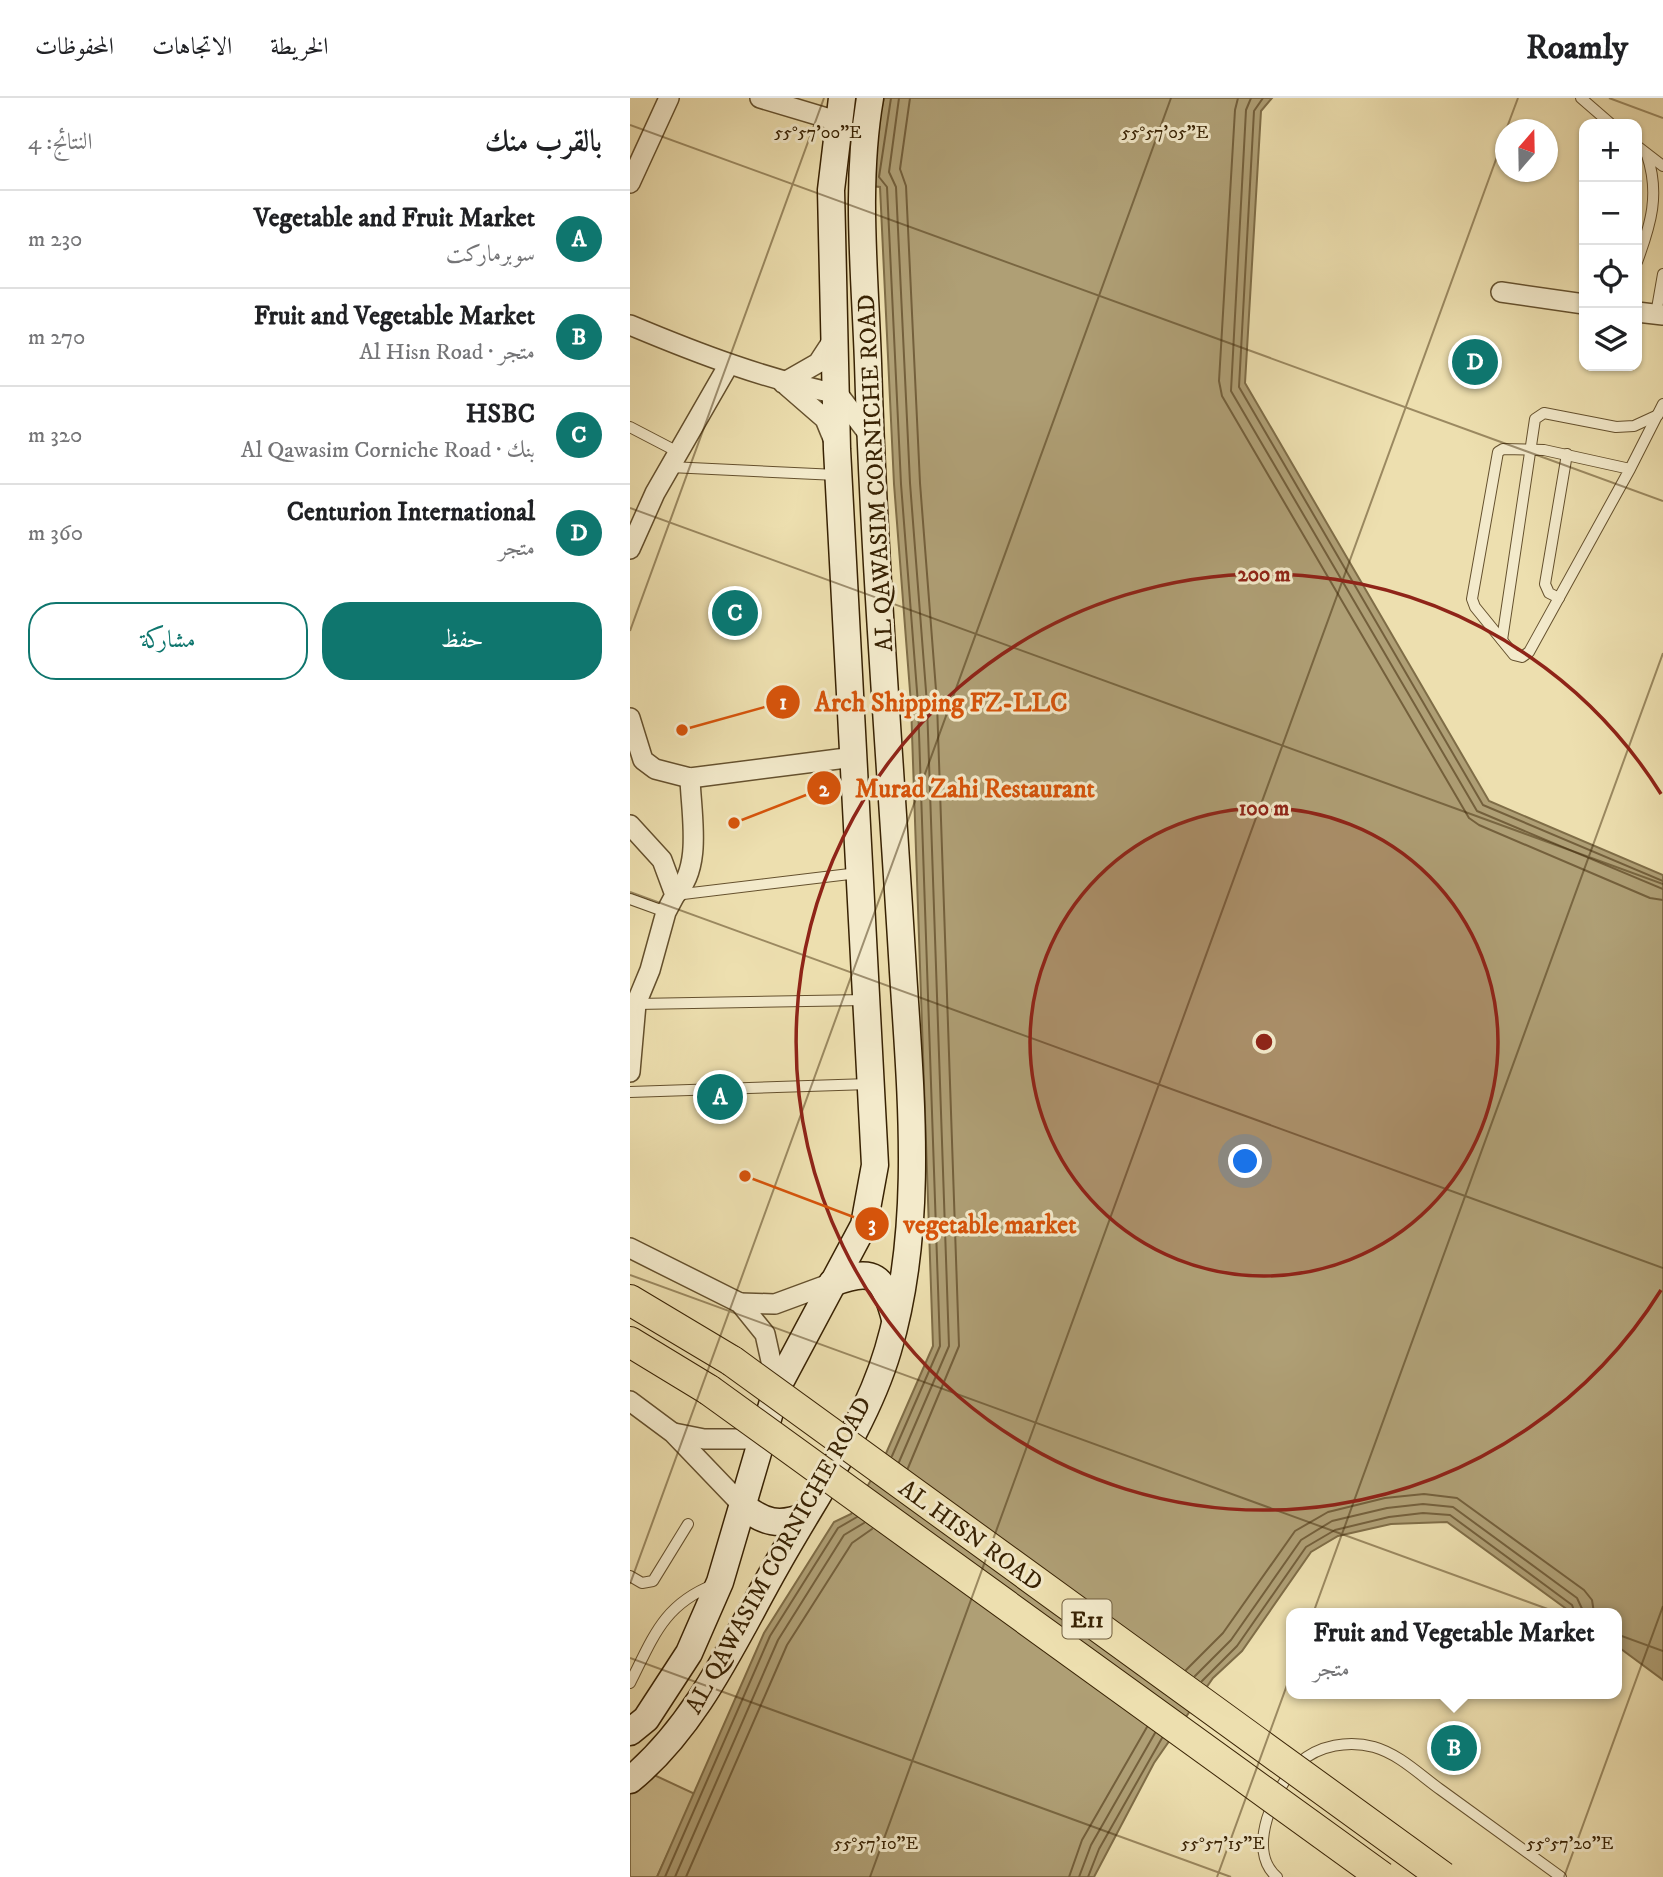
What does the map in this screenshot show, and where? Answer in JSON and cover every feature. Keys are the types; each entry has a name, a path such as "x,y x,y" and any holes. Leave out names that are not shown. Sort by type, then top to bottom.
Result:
{"main road":[{"name":"AL QAWASIM CORNICHE ROAD","path":"630,1780 678,1733 721,1664 858,1422 887,1354 905,1268 911,1183 909,1085 870,436 862,169 870,98"},
{"name":"AL QAWASIM CORNICHE ROAD","path":"630,1732 646,1719 690,1653 720,1582 777,1388 864,1225 875,1165 869,1000 837,449 838,394 831,190 840,109"},
{"path":"832,1283 856,1273 879,1281 889,1296 895,1321"},
{"name":"AL HISN ROAD","path":"630,1300 732,1361 1443,1877"},
{"name":"AL HISN ROAD","path":"630,1342 709,1390 1382,1877"},
{"path":"630,1354 709,1390"},
{"path":"743,1506 769,1522 785,1524 804,1517"}],"street":[{"path":"630,183 669,98"},
{"path":"760,98 840,109"},
{"path":"1501,292 1579,303"},
{"path":"630,325 728,366 783,383 838,394 870,436"},
{"path":"783,383 818,363 835,337"},
{"path":"630,548 674,459 728,366"},
{"path":"783,383 825,419 837,449"},
{"path":"630,718 637,766 690,778 854,757"},
{"path":"630,1072 636,1004 650,970 670,903 685,885 692,857 690,778"},
{"path":"630,825 662,860 670,903"},
{"path":"630,1248 740,1303 765,1334 777,1388"},
{"path":"740,1303 775,1304 832,1283"},
{"path":"633,1409 673,1433 743,1506"},
{"path":"673,1433 704,1439 760,1439"}],"lane":[{"path":"1581,98 1605,119"},
{"path":"1642,150 1663,166"},
{"path":"1642,246 1653,211 1654,184 1647,155"},
{"path":"1652,314 1663,274"},
{"path":"1630,469 1567,454 1503,449 1498,452 1473,594 1475,607 1514,655 1526,655 1630,469 1663,404"},
{"path":"1502,640 1534,422 1541,414 1616,427 1634,426 1659,415"},
{"path":"630,427 674,459 839,475"},
{"path":"1559,598 1549,593 1545,584 1567,454"},
{"path":"630,899 670,903 861,873"},
{"path":"636,1004 869,1000"},
{"path":"630,1092 873,1084"},
{"path":"630,1576 642,1583 653,1581 688,1524"},
{"path":"630,1683 667,1615 694,1593 720,1582"},
{"path":"1277,1877 1272,1872 1263,1840 1266,1813 1299,1763 1326,1747 1355,1742 1396,1757 1561,1877"}],"shaded area":[{"path":"639,1768 695,1794 657,1877 630,1877 630,1781"}],"water":[{"path":"884,98 1272,98 1261,111 1245,383 1489,801 1663,875 1663,1680 1622,1650 1622,1608 1565,1608 1447,1522 1391,1524 1338,1536 1311,1552 1242,1651 1213,1678 1154,1763 1094,1877 657,1877 764,1633 834,1522 851,1514 884,1458 933,1346 911,704 894,484 880,187 871,186"}],"place":[{"name":"Centurion International","path":"1475,362"},
{"name":"HSBC","path":"735,613"},
{"name":"Arch Shipping FZ-LLC","path":"682,730"},
{"name":"Murad Zahi Restaurant","path":"734,823"},
{"name":"Vegetable and Fruit Market","path":"720,1097"},
{"name":"vegetable market","path":"745,1176"},
{"name":"Fruit and Vegetable Market","path":"1454,1748"}]}
